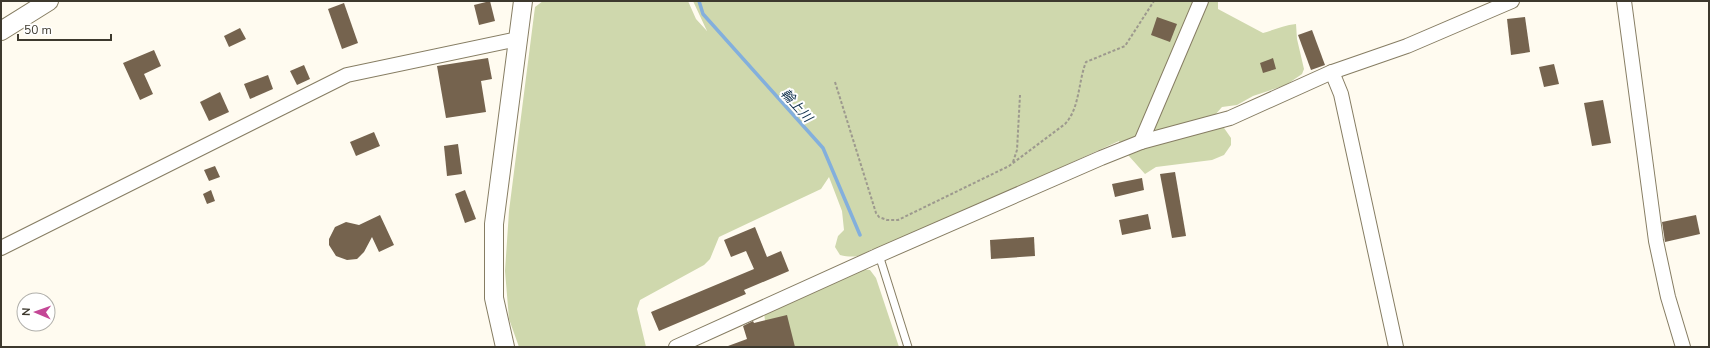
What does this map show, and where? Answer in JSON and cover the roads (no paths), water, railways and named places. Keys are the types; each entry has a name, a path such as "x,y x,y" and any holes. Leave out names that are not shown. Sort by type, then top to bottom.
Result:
{"street":[{"path":"1,31 49,1"},
{"path":"505,347 494,298 494,224 523,1"},
{"path":"1141,142 1201,1"},
{"path":"676,347 879,255 1101,158 1141,142 1230,118 1332,72 1407,46 1512,1"},
{"path":"1624,1 1656,241 1668,297 1683,347"},
{"path":"1,248 347,76 518,39"},
{"path":"1332,72 1341,94 1396,347"}],"lane":[{"path":"879,255 908,347"}],"waterway":[{"name":"輪上川","path":"699,1 703,14 823,148 860,235"}]}
